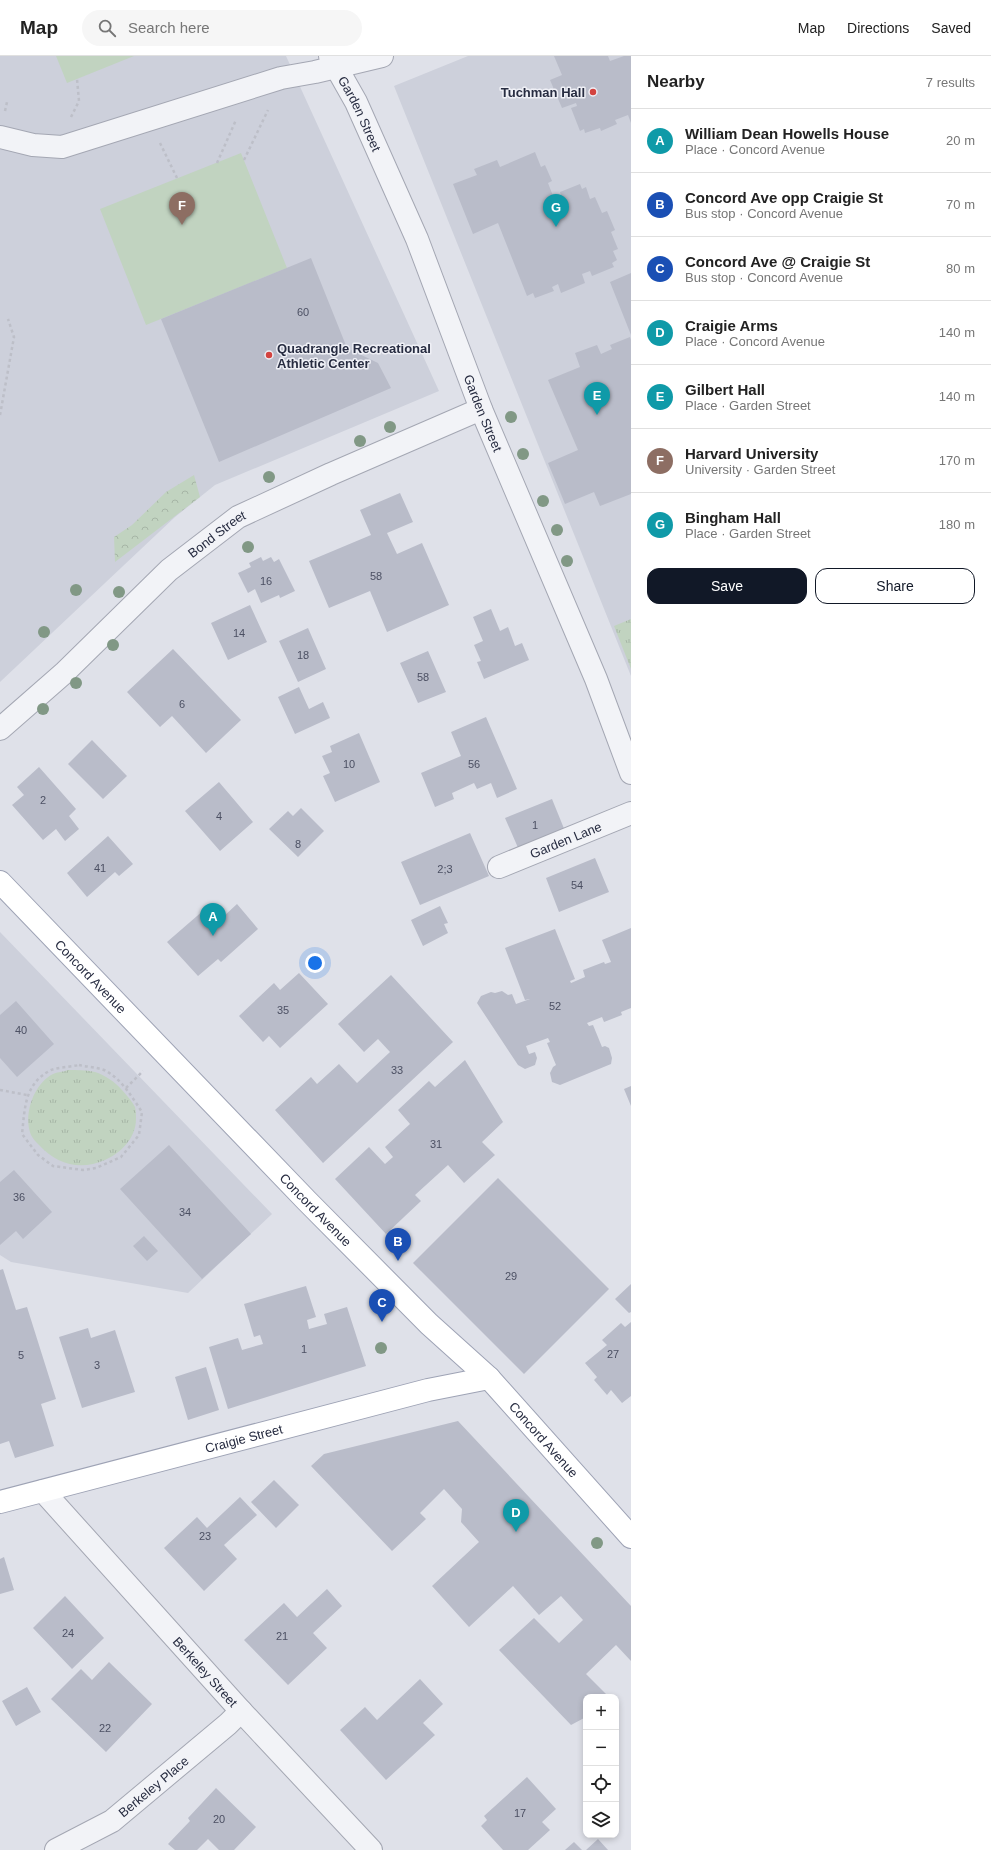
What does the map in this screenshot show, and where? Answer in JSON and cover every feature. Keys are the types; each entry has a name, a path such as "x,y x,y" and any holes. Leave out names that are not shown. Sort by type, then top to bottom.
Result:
{"main road":[{"name":"Concord Avenue","path":"0,882 313,1207 429,1324 489,1378 631,1537"},
{"name":"Craigie Street","path":"0,1502 428,1390 489,1378"}],"street":[{"path":"0,137 33,145 62,147 334,62 382,56"},
{"name":"Garden Street","path":"334,62 356,102 418,239 481,409 596,679 631,773"},
{"name":"Bond Street","path":"0,729 64,673 169,570 238,517 331,474 481,409"},
{"name":"Garden Lane","path":"499,867 631,813"},
{"name":"Berkeley Street","path":"43,1491 241,1711 371,1850"},
{"name":"Berkeley Place","path":"56,1850 112,1822 228,1724 241,1711"}],"path":[{"path":"70,118 79,101 77,79"},
{"path":"244,160 270,106"},
{"path":"217,163 238,114"},
{"path":"158,139 177,178"},
{"path":"0,415 14,337 8,319"},
{"path":"79,1065 104,1070 126,1088 142,1112 139,1135 121,1157 96,1168 82,1170 52,1166 38,1155 22,1134 27,1095 38,1080 52,1070 79,1065"},
{"path":"126,1088 143,1071"},
{"path":"0,1090 27,1095"}],"shaded area":[{"path":"0,56 286,56 439,391 215,485 175,517 0,682"},
{"path":"468,56 631,56 631,676 394,86"},
{"path":"0,932 272,1214 188,1293 11,1262 0,1255"}],"green space":[{"path":"56,56 134,56 67,83"},
{"path":"241,153 287,268 146,325 100,209"},
{"path":"194,475 200,497 115,562 114,537 132,525 166,492"},
{"path":"631,619 631,669 614,626"},
{"path":"68,1070 82,1070 99,1073 119,1087 135,1107 135,1126 130,1138 122,1149 105,1160 87,1165 69,1164 46,1152 31,1135 28,1119 29,1110 35,1093 46,1079 55,1073"}],"building":[{"name":"Tuchman Hall","path":"554,56 608,56 610,61 624,56 631,56 631,123 628,115 615,120 617,124 601,131 600,128 585,133 584,129 580,131 571,108 577,106 576,103 562,108 550,80 562,75"},
{"path":"535,152 541,167 545,165 552,181 548,183 555,201 562,198 560,192 580,184 582,189 586,187 590,199 595,197 602,213 607,211 615,230 611,232 618,249 613,251 617,260 612,263 614,267 592,276 590,271 582,274 585,283 561,293 558,284 552,287 554,291 535,298 533,293 527,296 498,223 473,234 453,184 477,175 474,169 497,160 500,167"},
{"name":"Quadrangle Recreational Athletic Center","path":"311,258 347,348 378,363 391,388 219,462 161,319"},
{"path":"631,273 631,335 610,282"},
{"path":"630,337 631,494 600,506 594,492 565,504 548,463 578,450 548,380 580,367 575,353 597,345 601,354 612,349 610,345"},
{"path":"400,493 413,522 387,533 397,554 422,543 449,605 387,632 370,591 329,608 309,561 371,535 360,510"},
{"path":"261,557 263,561 271,557 274,562 279,559 295,591 280,598 279,595 261,603 255,589 248,593 238,573 251,567 249,563"},
{"path":"250,605 267,642 228,660 211,623"},
{"path":"491,609 500,631 508,627 515,646 522,643 529,660 484,679 477,662 481,661 474,645 483,641 473,617"},
{"path":"308,628 326,669 298,682 279,641"},
{"path":"173,649 241,720 206,753 172,716 160,727 127,692"},
{"path":"428,651 446,692 418,703 400,663"},
{"path":"299,687 309,709 323,702 330,718 295,734 278,697"},
{"path":"486,717 517,789 497,798 491,783 477,789 474,783 452,793 454,799 435,807 421,773 461,756 451,732"},
{"path":"359,733 380,782 335,802 323,776 330,773 322,756 332,752 330,746"},
{"path":"92,740 127,776 103,799 68,764"},
{"path":"39,767 76,809 69,816 79,829 65,841 56,829 43,840 12,805 24,795 17,787"},
{"path":"219,782 253,822 220,851 185,811"},
{"path":"552,799 565,831 519,850 505,818"},
{"path":"301,808 324,831 298,857 269,829 288,811 293,816"},
{"path":"470,833 489,876 420,905 401,862"},
{"path":"108,836 133,864 119,876 115,872 87,897 67,873"},
{"path":"595,858 609,892 559,912 546,878"},
{"path":"212,903 224,916 237,904 258,929 221,962 218,959 198,976 167,942"},
{"path":"440,906 448,923 444,924 448,933 423,946 411,920"},
{"path":"631,928 631,1008 621,1012 622,1015 604,1022 602,1017 587,1023 589,1026 593,1025 602,1047 605,1046 609,1048 612,1058 611,1064 560,1085 552,1082 550,1073 556,1065 547,1043 550,1042 548,1038 526,1046 529,1054 535,1052 537,1058 535,1065 525,1069 518,1065 477,1003 481,996 491,992 495,993 502,991 508,995 512,994 516,1004 530,999 525,1000 505,948 555,929 575,979 570,981 571,983 585,977 583,970 604,962 605,964 611,962 602,940"},
{"path":"299,973 328,1004 280,1048 269,1036 263,1042 239,1016 274,983 280,990"},
{"path":"391,975 453,1042 323,1163 275,1110 311,1077 317,1084 339,1064 357,1083 390,1052 378,1039 364,1052 338,1024"},
{"path":"16,1001 54,1044 17,1077 0,1058 0,1015"},
{"path":"465,1060 503,1122 482,1142 495,1155 464,1183 448,1165 415,1195 421,1201 386,1234 335,1179 369,1147 385,1164 393,1157 385,1147 410,1124 398,1110 429,1081 435,1087"},
{"path":"631,1086 631,1106 624,1089"},
{"path":"169,1145 251,1234 202,1279 120,1189"},
{"path":"14,1170 52,1212 23,1239 16,1231 0,1245 0,1182"},
{"path":"498,1178 609,1289 524,1374 413,1263"},
{"path":"144,1236 158,1251 147,1261 133,1246"},
{"path":"3,1269 16,1310 27,1307 56,1399 41,1404 54,1446 15,1458 9,1441 0,1444 0,1270"},
{"path":"631,1284 631,1312 629,1313 615,1299"},
{"path":"306,1286 316,1317 307,1320 309,1329 327,1324 324,1314 347,1307 366,1366 228,1409 209,1347 238,1338 242,1350 263,1344 260,1335 254,1337 244,1304"},
{"path":"631,1322 631,1396 622,1403 611,1390 607,1395 594,1380 597,1377 585,1363 607,1345 602,1340 621,1323 625,1327"},
{"path":"88,1328 91,1338 115,1330 135,1392 82,1408 59,1337"},
{"path":"206,1367 219,1410 188,1420 175,1377"},
{"path":"458,1421 631,1606 631,1661 616,1645 586,1674 606,1694 583,1694 583,1719 571,1725 499,1650 534,1618 559,1643 583,1620 561,1596 539,1615 513,1586 469,1627 432,1586 479,1542 461,1522 462,1509 444,1489 420,1513 426,1519 392,1551 311,1466 324,1454"},
{"path":"274,1480 299,1505 276,1528 251,1502"},
{"path":"240,1497 257,1515 224,1545 237,1559 204,1591 164,1548 197,1517 207,1528"},
{"path":"4,1557 14,1590 0,1594 0,1559"},
{"path":"327,1589 342,1606 313,1633 327,1648 288,1685 244,1640 284,1603 297,1617"},
{"path":"65,1596 104,1638 72,1669 33,1628"},
{"path":"109,1662 152,1704 106,1752 51,1699 81,1669 92,1680"},
{"path":"420,1679 443,1704 423,1723 435,1735 386,1780 340,1730 365,1707 377,1720"},
{"path":"27,1687 41,1712 16,1726 2,1701"},
{"path":"527,1777 556,1809 542,1822 550,1830 528,1850 503,1850 481,1826 487,1820 484,1816"},
{"path":"216,1788 256,1827 234,1850 219,1850 208,1839 197,1850 175,1850 168,1844 190,1821 188,1818"},
{"path":"598,1839 608,1850 586,1850"},
{"path":"574,1842 582,1850 565,1850"}],"place":[{"name":"Tuchman Hall","path":"593,92"},
{"name":"Harvard University","path":"182,225"},
{"name":"Bingham Hall","path":"556,227"},
{"name":"Quadrangle Recreational Athletic Center","path":"269,355"},
{"name":"Gilbert Hall","path":"597,415"},
{"name":"William Dean Howells House","path":"213,936"},
{"name":"Concord Ave opp Craigie St","path":"398,1261"},
{"name":"Concord Ave @ Craigie St","path":"382,1322"},
{"name":"Craigie Arms","path":"516,1532"}]}
